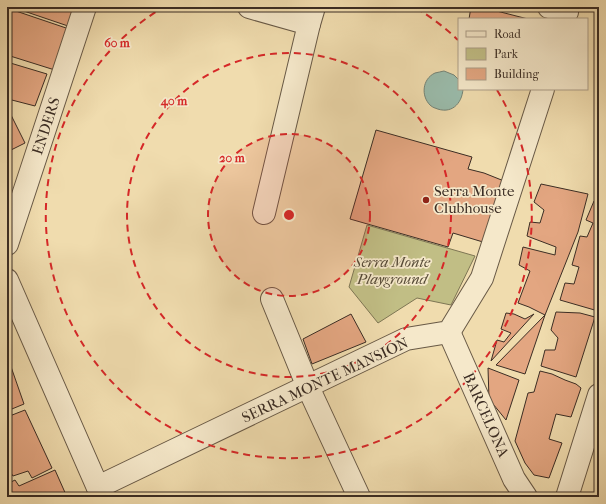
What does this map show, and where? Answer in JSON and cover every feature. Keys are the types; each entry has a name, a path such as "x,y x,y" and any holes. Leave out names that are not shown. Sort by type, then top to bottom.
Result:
{"street":[{"name":"ENDERS","path":"7,244 85,7"},
{"path":"249,7 311,15 264,213"},
{"path":"449,332 482,278 543,90"},
{"path":"7,280 100,492"},
{"path":"272,299 308,387 359,497"},
{"name":"SERRA MONTE MANSION","path":"100,492 406,339 449,332"},
{"name":"BARCELONA","path":"449,332 514,479 526,497"},
{"path":"567,497 599,395"}],"green space":[{"name":"Serra Monte Playground","path":"367,225 475,256 451,305 417,298 378,323 349,287"}],"shaded area":[{"path":"444,71 454,75 458,79 458,90 463,90 460,99 455,107 441,110 434,108 427,101 424,93 425,83 427,79 435,73"}],"building":[{"path":"12,7 74,7 68,26"},
{"path":"471,7 481,7 524,18 469,18"},
{"path":"7,8 72,30 58,71 7,55"},
{"path":"7,62 47,74 35,106 8,99 7,104"},
{"path":"7,107 25,143 7,152"},
{"name":"Serra Monte Clubhouse","path":"376,130 472,157 468,169 484,173 504,181 483,242 453,233 448,247 350,219"},
{"path":"541,184 588,194 578,232 545,315 518,303 530,271 519,265 523,247 555,255 556,247 527,236 530,222 540,223 544,210 534,202"},
{"path":"594,201 599,203 598,311 560,300 565,283 574,284 579,267 572,265 580,236 587,237 593,223 586,220"},
{"path":"556,312 580,313 595,317 576,377 541,366 545,350 555,350 558,338 551,330"},
{"path":"506,313 514,314 525,319 534,314 491,361 497,340 504,342 511,333 501,329"},
{"path":"351,314 366,342 312,364 303,339"},
{"path":"545,315 525,374 496,365"},
{"path":"9,361 24,404 7,411 7,362"},
{"path":"488,368 519,380 506,420 489,399"},
{"path":"540,371 552,374 576,384 581,388 571,417 556,414 549,439 562,443 549,478 534,475 525,463 515,441 528,393 534,392"},
{"path":"25,410 52,468 32,478 28,471 13,476 9,470 7,471 7,417"},
{"path":"55,470 67,497 7,497 7,484 15,480 19,486"}],"place":[{"name":"Serra Monte Clubhouse","path":"426,200"}]}
